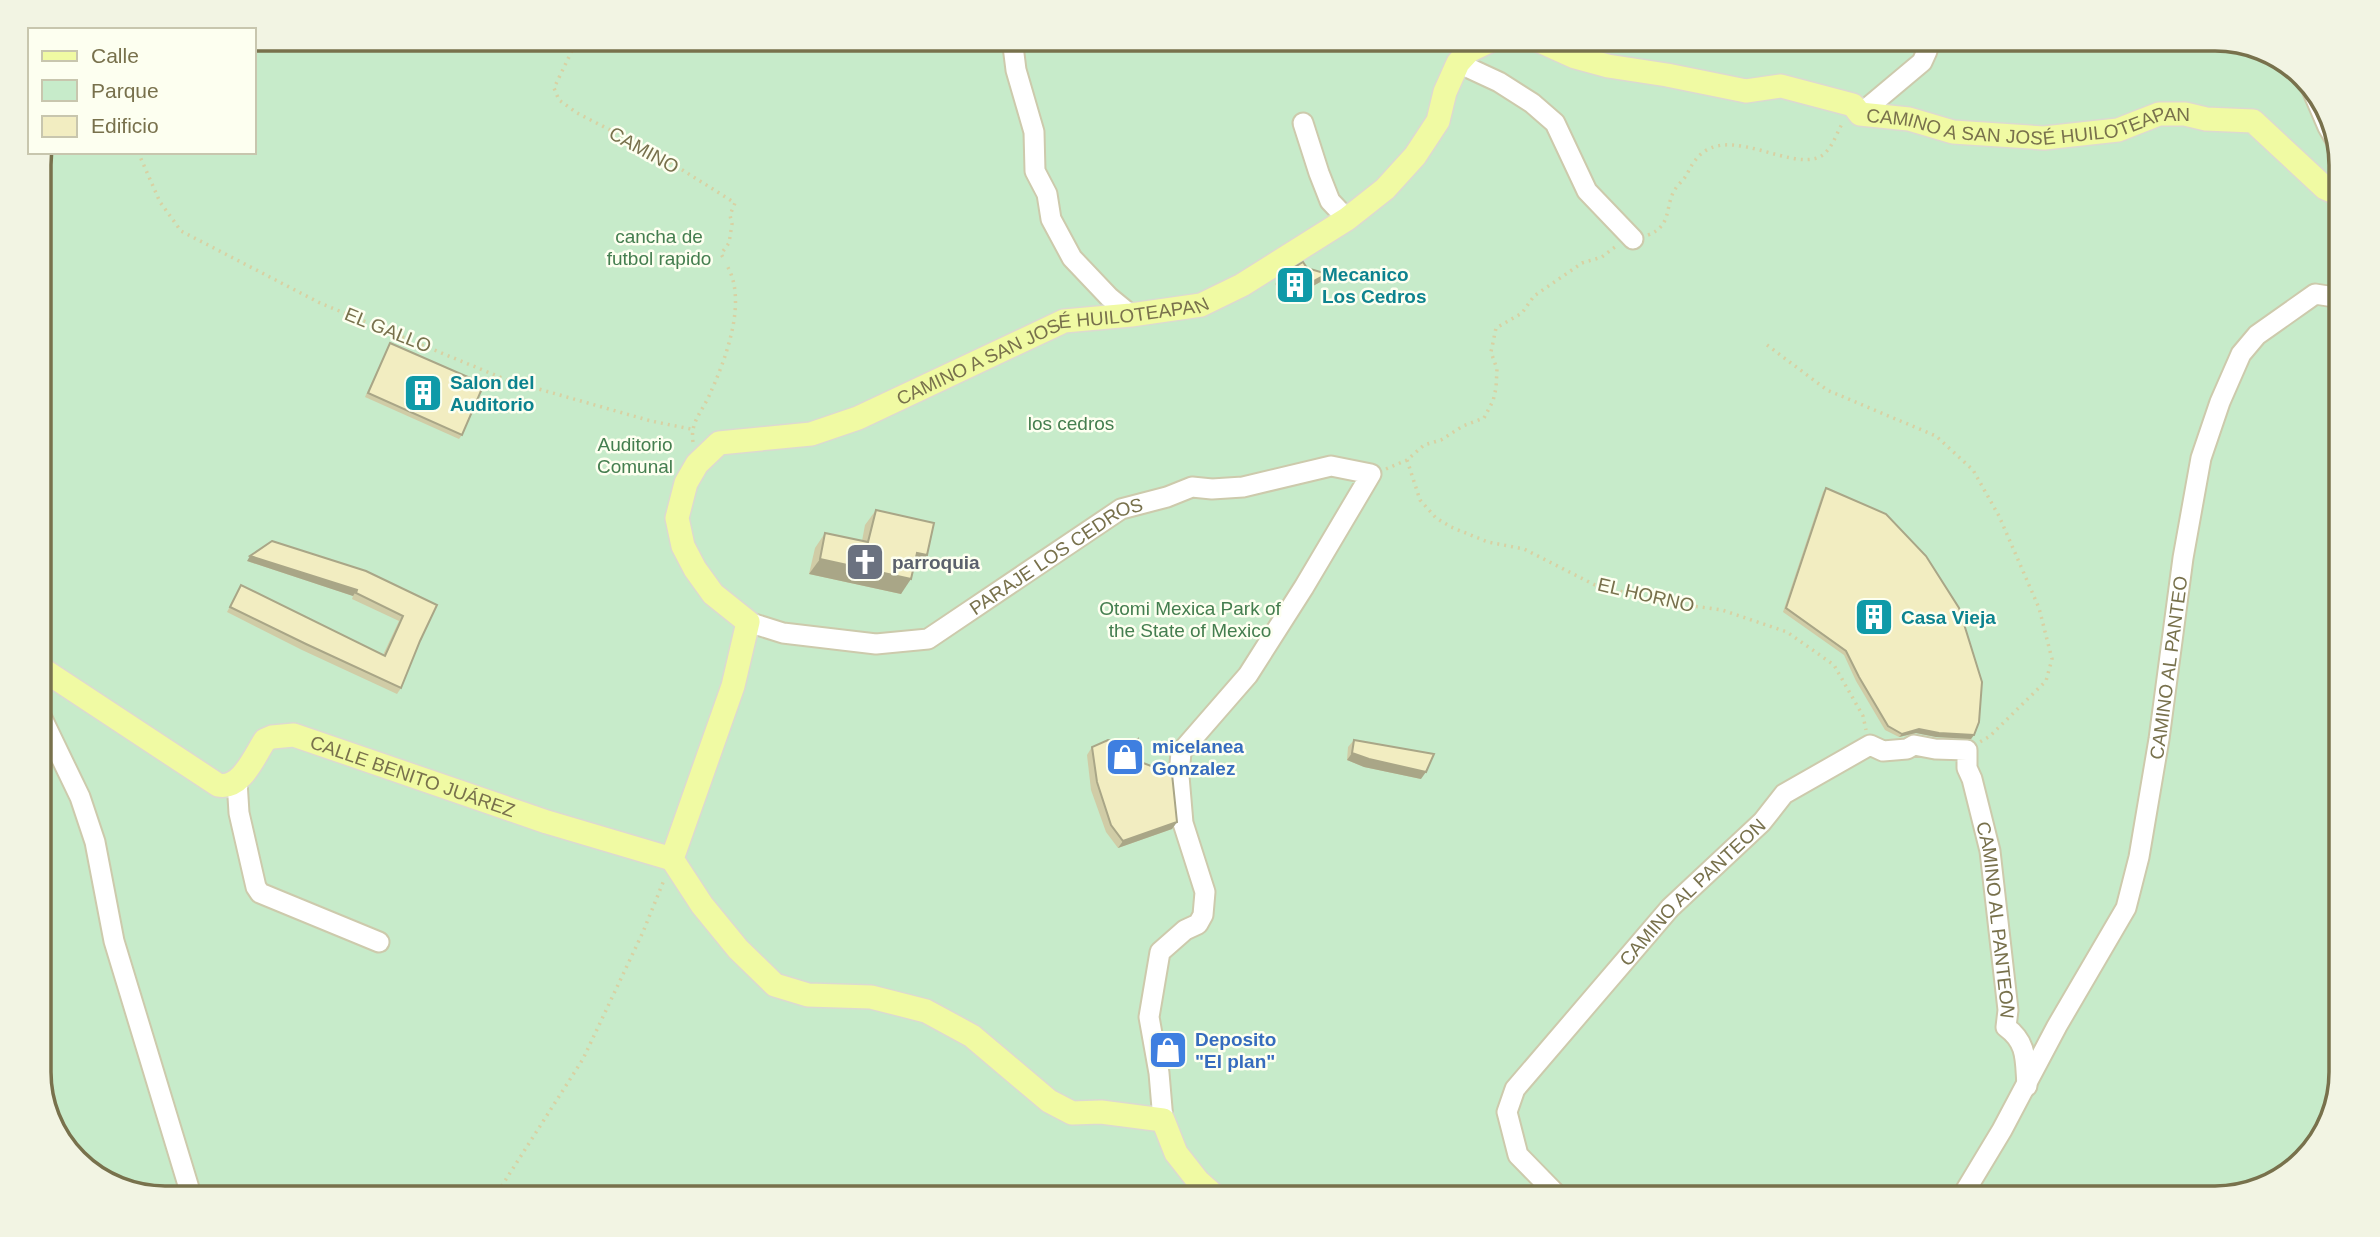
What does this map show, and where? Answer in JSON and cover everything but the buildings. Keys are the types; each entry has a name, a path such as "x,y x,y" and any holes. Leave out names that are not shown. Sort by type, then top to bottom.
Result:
{"main road":[{"path":"1458,63 1469,51"},
{"name":"CAMINO A SAN JOSÉ HUILOTEAPAN","path":"1562,51 1608,66 1746,91 1782,86 1856,109 1909,119 1953,132 2044,138 2118,130 2159,114 2253,121 2329,190"},
{"name":"CAMINO A SAN JOSÉ HUILOTEAPAN","path":"748,622 713,594 695,569 682,546 677,518 686,483 697,464 719,443 811,434 858,418 1064,321 1201,305 1242,285 1347,219 1385,189 1415,156 1438,121 1445,92 1458,63"},
{"path":"748,622 733,686 672,859 702,905 738,949 775,985 808,995 871,997 926,1011 972,1036 1049,1101 1072,1113 1101,1112 1163,1120 1176,1153 1203,1186"},
{"path":"51,675 218,785 226,786 237,781"},
{"name":"CALLE BENITO JUÁREZ","path":"237,781 265,740 294,735 547,822 672,859"}],"street":[{"path":"1014,51 1016,70 1034,132 1035,171 1047,194 1051,219 1072,258 1109,297 1131,315"},
{"path":"1856,109 1922,62 1927,51"},
{"path":"1458,63 1499,82 1532,103 1555,123 1587,191 1633,239"},
{"path":"1303,123 1330,201 1347,219"},
{"name":"CAMINO AL PANTEO","path":"1969,1186 2126,908 2139,858 2157,752 2183,558 2201,458 2220,402 2241,355 2257,335 2315,294 2329,296"},
{"name":"PARAJE LOS CEDROS","path":"748,622 783,633 876,644 928,639 1121,509 1167,497 1192,486 1212,489 1243,486 1331,466 1371,474"},
{"path":"1163,1120 1159,1073 1149,1017 1160,952 1185,930 1198,924 1203,915 1205,892 1183,823 1179,776 1181,752 1248,675 1371,474"},
{"path":"51,737 80,797 95,842 114,941 187,1186"},
{"path":"1870,745 1883,751 1907,749 1914,745 1967,750"},
{"name":"CAMINO AL PANTEON","path":"1548,1186 1518,1155 1507,1112 1515,1089 1670,908 1762,822 1784,794 1870,745"},
{"name":"CAMINO AL PANTEON","path":"1967,750 1967,768 1990,851 2008,1010 2006,1027 2018,1036 2025,1053 2027,1086"},
{"path":"237,781 242,824 260,893 379,942"}],"path":[{"name":"CAMINO","path":"572,51 554,88 559,100 577,113 657,154 735,203 730,215 732,224 729,243 720,254 732,273 736,304 730,341 721,370 691,429"},
{"path":"1371,474 1397,465 1424,445 1441,440 1484,418 1496,388 1497,369 1491,352 1496,328 1522,313 1534,296 1582,263 1602,257 1619,244 1652,233 1668,217 1673,192 1701,153 1718,146 1748,146 1798,162 1813,160 1827,152 1856,109"},
{"name":"EL GALLO","path":"139,154 160,202 181,231 320,303 507,380 651,421 691,429"},
{"path":"1767,345 1828,390 1936,436 1973,470 1998,516 2039,608 2052,659 2046,681 1990,736 1967,750"},
{"path":"691,429 697,464"},
{"name":"EL HORNO","path":"1407,460 1420,500 1436,518 1451,527 1488,542 1524,549 1595,585 1664,602 1722,610 1787,632 1833,665 1863,716 1870,745"},
{"path":"502,1186 583,1059 643,932 672,859"}],"green space":[{"name":"Otomi Mexica Park of the State of Mexico","path":"256,51 2216,51 2245,55 2279,70 2301,89 2318,114 2329,157 2329,1073 2323,1109 2310,1136 2291,1158 2266,1175 2231,1185 2216,1186 164,1186 135,1182 114,1175 89,1158 62,1123 51,1080 52,154 256,154"}],"place":[{"name":"Mecanico Los Cedros","path":"1295,285"},
{"name":"Salon del Auditorio","path":"423,393"},
{"name":"parroquia","path":"865,562"},
{"name":"Casa Vieja","path":"1874,617"},
{"name":"micelanea Gonzalez","path":"1125,757"},
{"name":"Deposito \"El plan\"","path":"1168,1050"}],"park label":[{"name":"cancha de futbol rapido","path":"659,247"},
{"name":"los cedros","path":"1071,423"},
{"name":"Auditorio Comunal","path":"635,455"}]}
